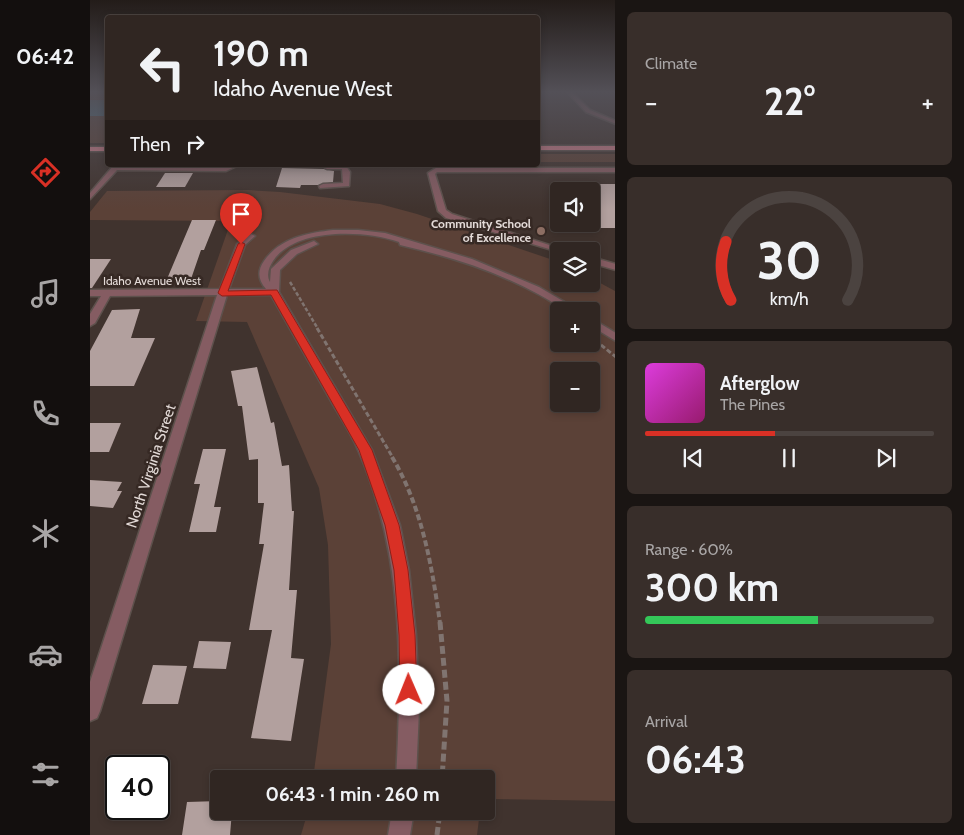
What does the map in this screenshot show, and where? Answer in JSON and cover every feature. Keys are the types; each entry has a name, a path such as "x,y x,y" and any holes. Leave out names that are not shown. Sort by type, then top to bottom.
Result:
{"main road":[{"path":"540,148 615,148"},
{"path":"90,149 105,149"}],"street":[{"path":"90,197 116,167 229,169 232,167"},
{"path":"323,186 346,186 347,172 344,167"},
{"path":"550,247 450,216 442,211 431,173 436,170 615,170"},
{"path":"90,183 102,183"},
{"name":"North Virginia Street","path":"90,711 222,293 241,244 251,236"},
{"path":"406,770 409,709 407,635 401,570 392,525 366,450 274,292 276,269 285,258 294,252 319,242 358,237 410,244 502,273 559,302"},
{"path":"600,263 615,267"},
{"name":"Idaho Avenue West","path":"90,293 274,292"},
{"path":"90,323 107,293"},
{"path":"600,327 615,338"},
{"path":"399,835 402,820"}],"path":[{"path":"288,277 306,311 347,378"},
{"path":"437,835 439,820"}],"shaded area":[{"path":"90,131 105,131 105,143 90,143"},
{"path":"540,154 615,154 615,162 540,162"},
{"path":"248,190 380,204 417,214 550,259 550,292 600,292 600,283 615,291 615,801 495,799 495,770 314,770 331,644 328,545 319,488 247,322 196,321 231,221 90,220 90,212 107,191"},
{"path":"305,820 479,820 477,835 301,835"}],"building":[{"path":"282,168 334,171 333,182 318,185 301,185 300,188 276,187"},
{"path":"165,173 193,173 185,187 156,187"},
{"path":"600,184 615,184 615,228 600,228"},
{"path":"192,220 216,220 204,250 201,250 191,279 167,279"},
{"path":"90,259 111,259 92,288 90,288"},
{"path":"140,309 131,338 155,338 134,386 90,386 90,351 112,310"},
{"path":"257,367 271,423 274,422 282,466 289,465 292,511 294,511 289,590 297,590 291,658 304,659 291,741 251,738 272,630 249,630 264,544 259,544 264,503 258,503 258,459 249,460 242,406 238,406 231,371"},
{"path":"90,423 121,423 109,452 90,452"},
{"path":"203,449 226,449 214,507 221,507 216,532 189,532 200,484 194,484"},
{"path":"90,480 122,482 117,491 122,491 113,508 90,506"},
{"path":"199,641 231,642 226,669 193,668"},
{"path":"153,665 187,666 178,704 142,704"},
{"path":"210,801 210,820 231,820 230,835 182,835 187,802"}],"place":[{"name":"Community School of Excellence","path":"541,231"}],"route":[{"path":"241,244 227,285 222,293 274,292 366,450 392,525 401,570 407,635 409,690"}]}
